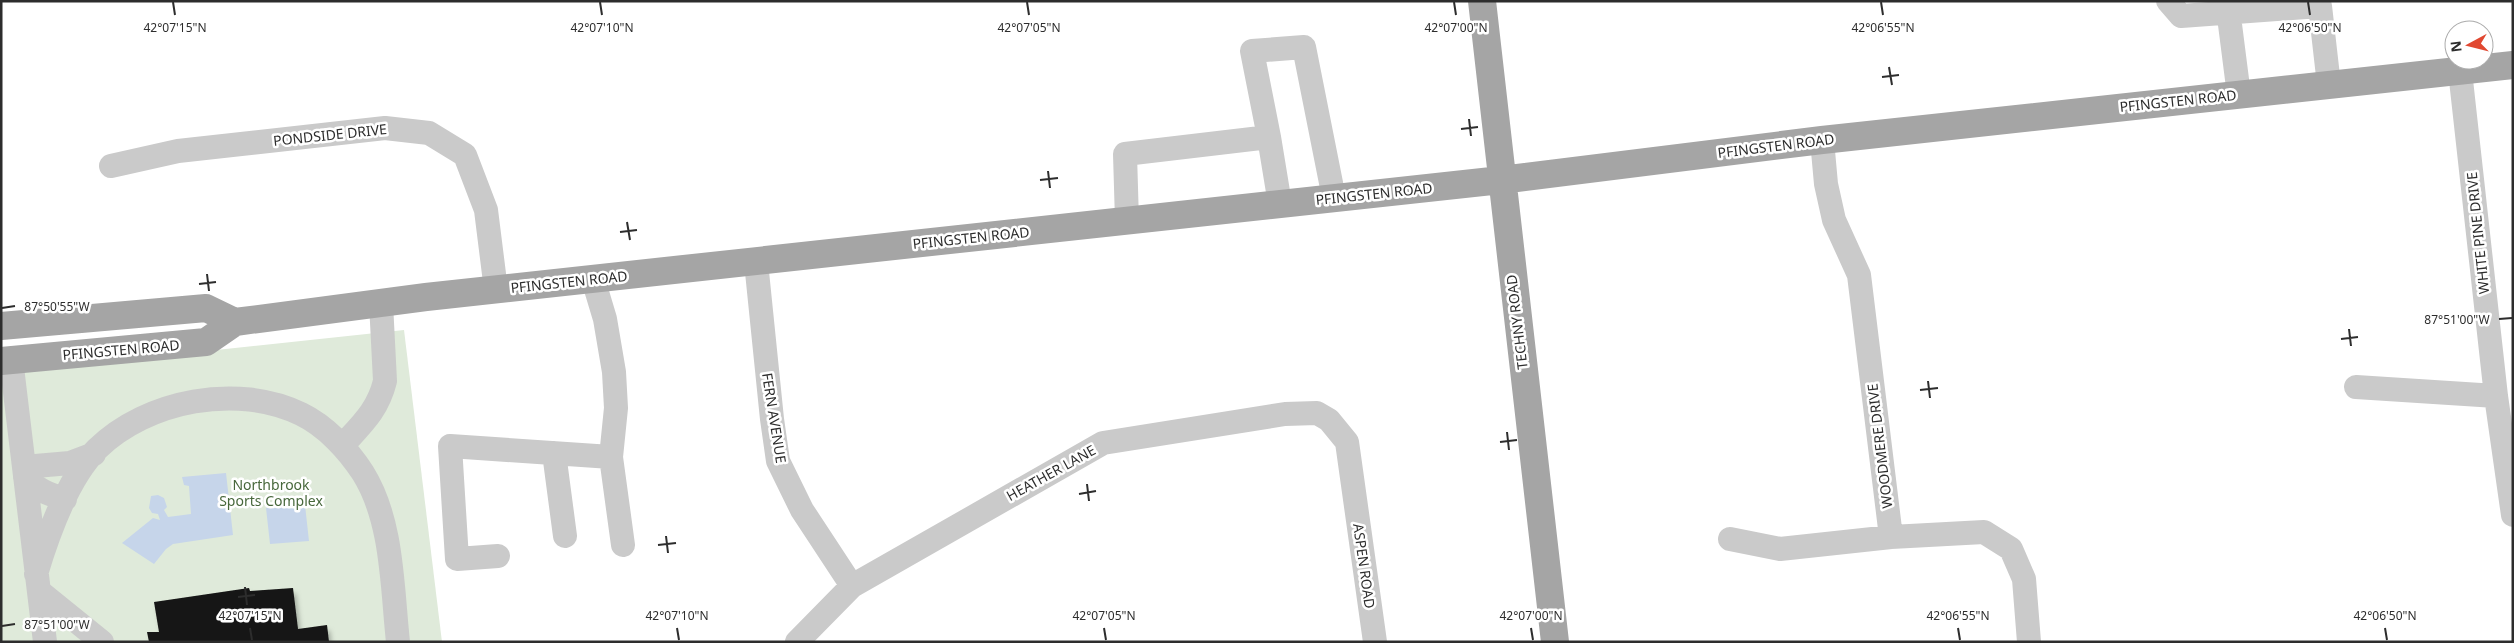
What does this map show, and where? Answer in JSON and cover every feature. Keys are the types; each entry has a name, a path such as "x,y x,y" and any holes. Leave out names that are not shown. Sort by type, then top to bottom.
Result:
{"main road":[{"name":"TECHNY ROAD","path":"1482,1 1555,642"},
{"name":"PFINGSTEN ROAD","path":"6,360 206,342 234,322 381,303 1501,180 1822,140 2513,65"},
{"path":"6,360 4,325 206,308 234,322"}],"street":[{"path":"2168,1 2181,16 2228,7 2320,4 2329,85"},
{"path":"2228,7 2239,95"},
{"path":"1280,204 1252,51 1304,47 1334,198"},
{"name":"WHITE PINE DRIVE","path":"2460,71 2496,396 2513,515"},
{"name":"PONDSIDE DRIVE","path":"111,166 178,150 385,128 429,133 465,155 486,210 496,290"},
{"path":"1127,221 1125,154 1269,138"},
{"name":"WOODMERE DRIVE","path":"1822,140 1826,184 1834,220 1859,275 1891,537"},
{"name":"FERN AVENUE","path":"756,262 778,461 802,510 852,586"},
{"path":"593,280 605,319 614,372 616,408 611,457 623,545"},
{"path":"342,446 374,411 382,394 385,381 381,303"},
{"path":"6,360 24,472 45,642"},
{"path":"2356,387 2496,396"},
{"path":"24,472 70,464 94,454 135,421 177,404 225,398 272,403 302,414 342,446 364,475 386,528 398,642"},
{"name":"HEATHER LANE","path":"797,642 852,586 1103,444 1285,414 1317,413 1329,420 1347,442 1354,490"},
{"path":"498,556 457,559 450,446 611,457"},
{"path":"554,453 565,536"},
{"path":"38,582 50,528 65,499 94,454"},
{"path":"24,472 33,486 45,493 65,499"},
{"name":"ASPEN ROAD","path":"1354,490 1374,642"},
{"path":"1730,539 1780,549 1891,537 1984,532 2011,550 2024,578 2029,642"},
{"path":"38,582 102,642"}],"green space":[{"name":"Northbrook Sports Complex","path":"404,330 442,642 1,642 1,373"}],"water":[{"path":"226,473 233,535 173,544 166,549 154,564 122,543 153,518 160,520 158,514 152,513 149,508 151,496 158,495 164,498 167,507 164,510 168,517 191,514 189,486 184,485 182,477"},
{"path":"305,505 309,541 270,544 266,508"}],"building":[{"path":"249,588 250,591 293,588 298,629 327,625 329,642 149,642 147,632 159,632 154,602"}]}
